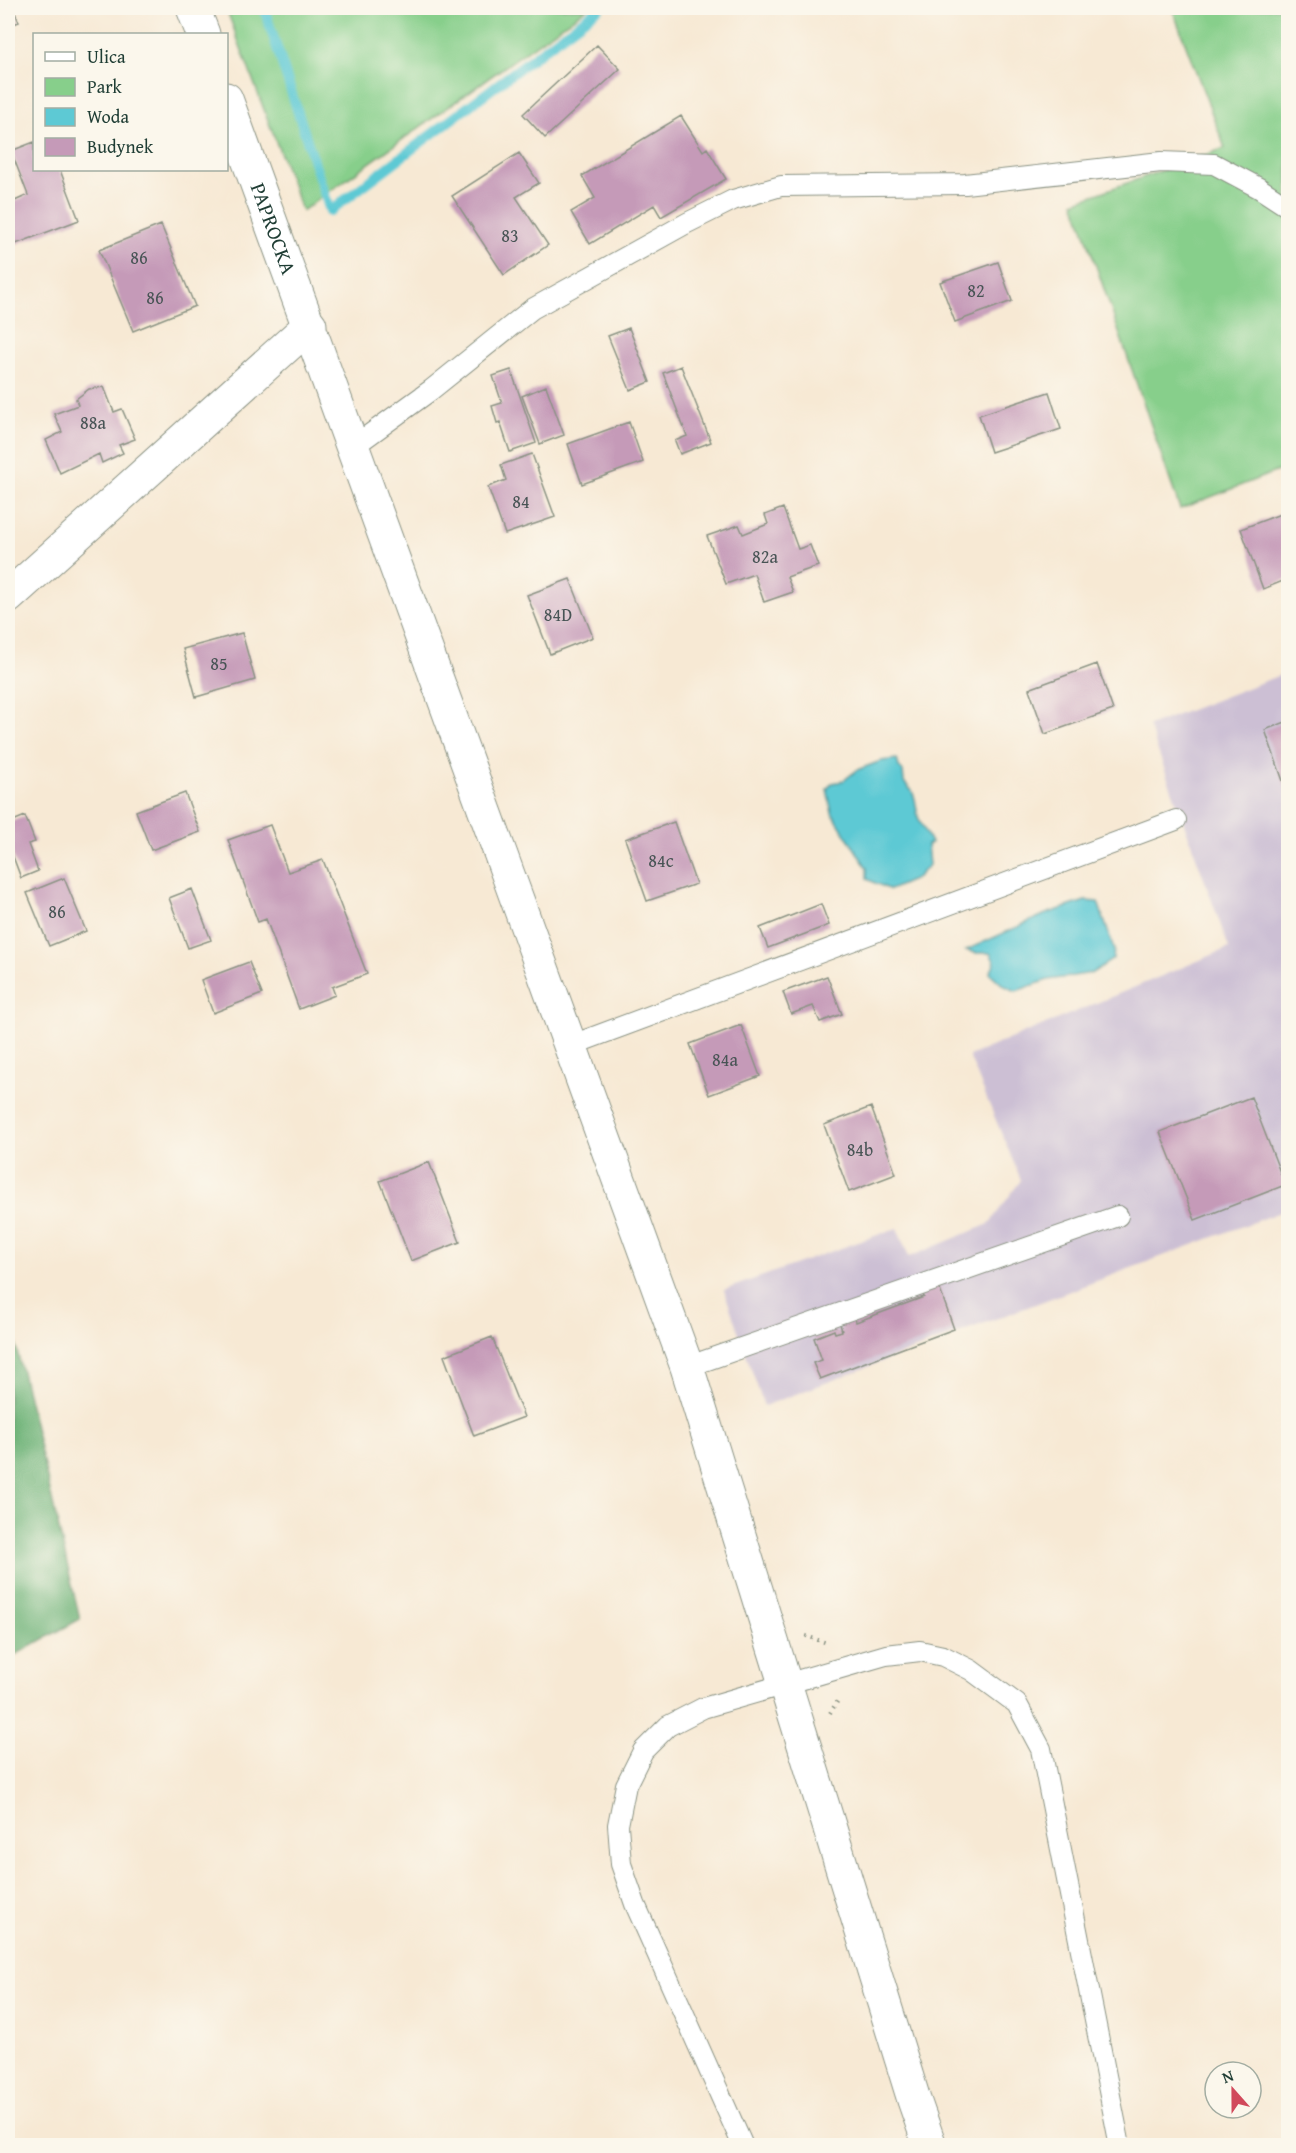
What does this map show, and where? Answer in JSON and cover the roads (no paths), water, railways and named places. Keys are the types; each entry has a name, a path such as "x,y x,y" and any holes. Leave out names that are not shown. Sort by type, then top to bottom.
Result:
{"street":[{"path":"193,8 203,33"},
{"name":"PAPROCKA","path":"228,104 687,1367 914,2100 930,2145"},
{"path":"8,597 310,325"}],"lane":[{"path":"354,446 430,390 532,309 724,205 781,186 965,184 1172,163 1214,164 1259,188 1288,207"},
{"path":"572,1046 1176,820"},
{"path":"687,1367 1118,1216"},
{"path":"743,2145 635,1904 621,1864 618,1825 626,1785 643,1751 668,1726 703,1708 886,1655 920,1651 943,1656 971,1670 1017,1704 1041,1749 1119,2145"}],"water":[{"path":"897,759 903,771 904,782 912,791 915,799 918,817 931,843 927,845 929,865 915,879 890,890 867,879 867,868 832,813 827,789 832,783 843,781 857,770 881,761"},
{"path":"1085,901 1098,902 1114,949 1113,959 1092,973 1048,980 1016,991 1003,985 990,973 995,963 990,953 966,950 1046,914"}],"waterway":[{"path":"264,8 330,211 599,8"}]}
